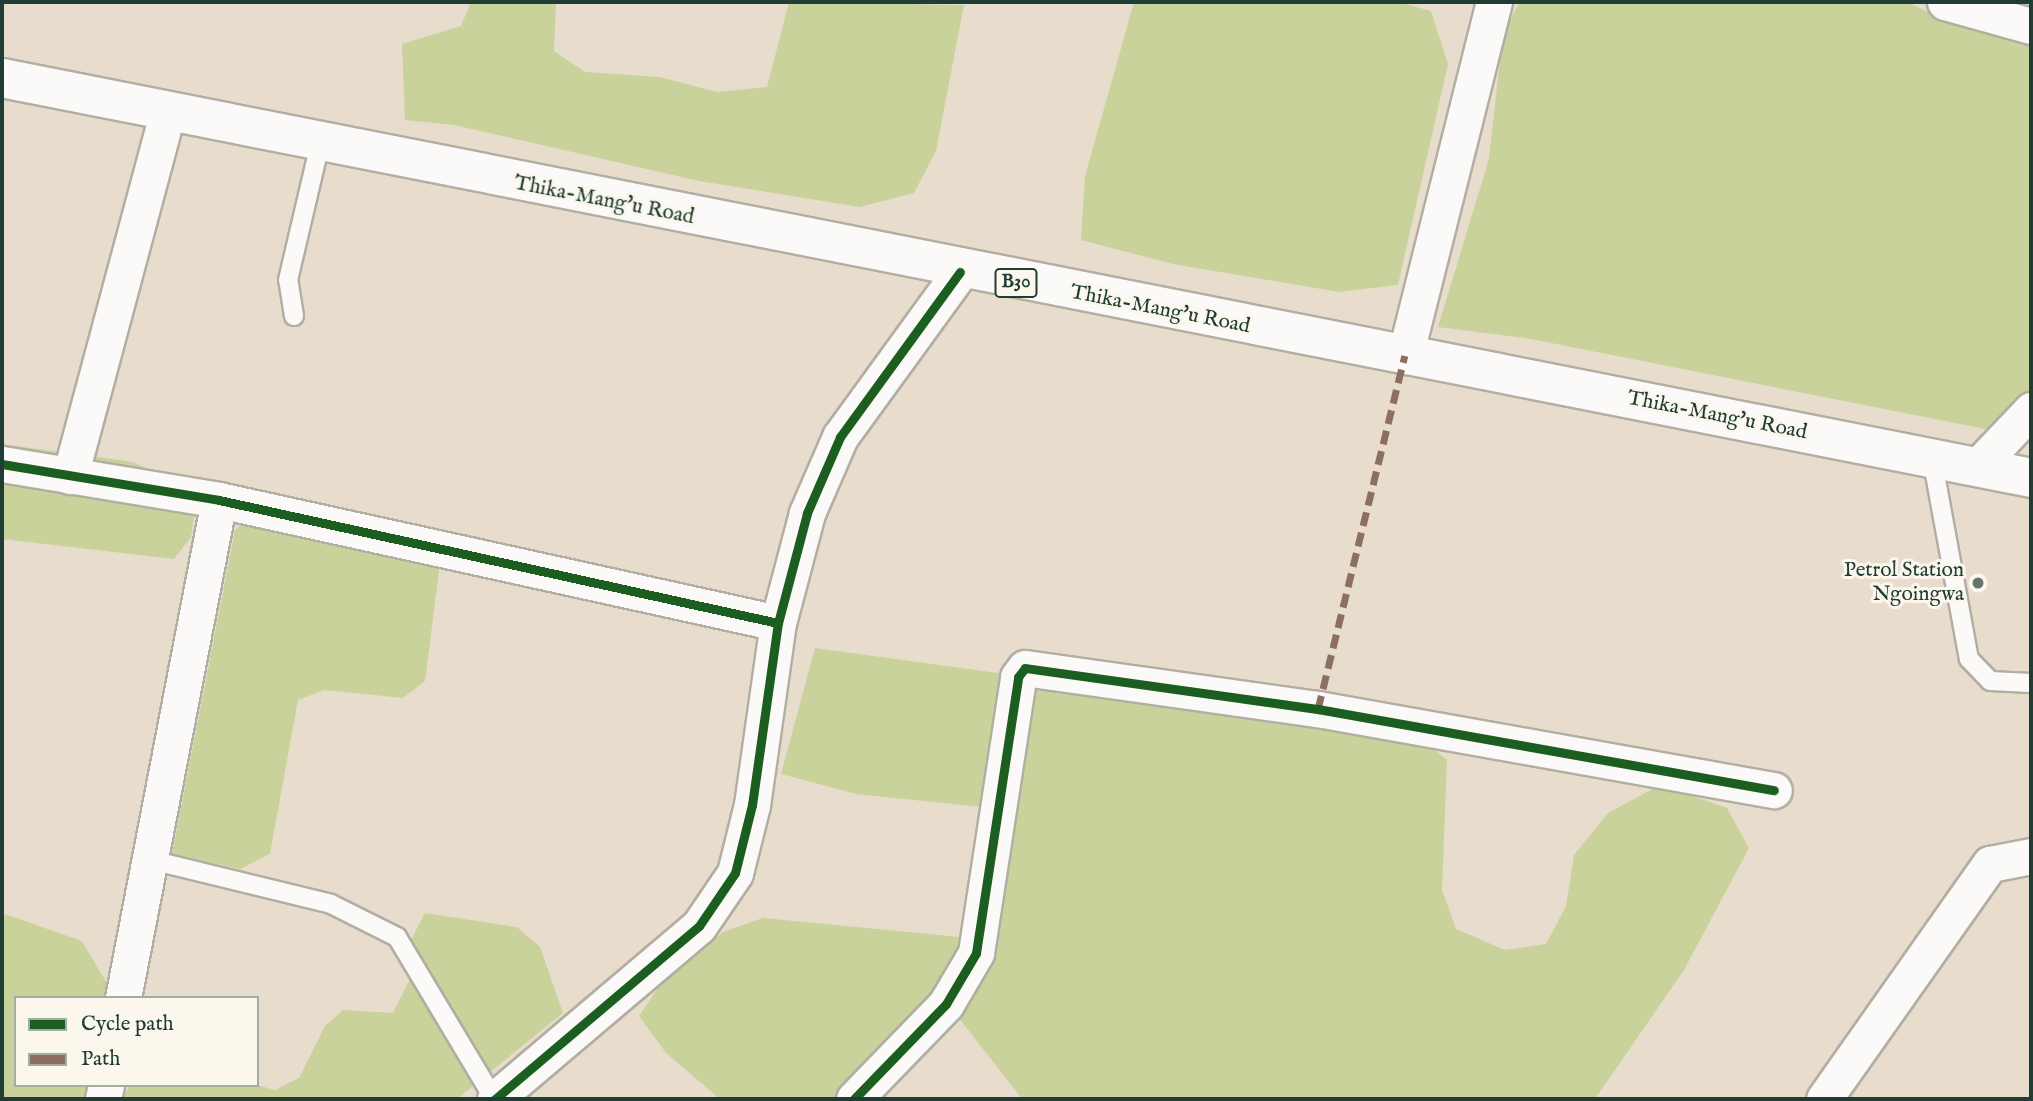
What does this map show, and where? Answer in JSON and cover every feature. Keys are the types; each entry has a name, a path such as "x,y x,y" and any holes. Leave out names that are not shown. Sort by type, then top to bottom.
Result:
{"highway":[{"name":"Thika-Mang'u Road","path":"2,78 960,272 2031,478"}],"street":[{"path":"1405,356 1494,2"},
{"path":"1945,2 2031,26"},
{"path":"70,476 167,113"},
{"path":"494,1099 699,926 735,873 752,805 778,623 807,513 840,437 960,272"},
{"path":"1977,467 2031,410"},
{"path":"2,464 219,500 778,623"},
{"path":"124,996 219,500"},
{"path":"854,1099 946,1004 976,953 1018,677 1025,668 1318,709 1774,790"},
{"path":"1824,1099 1990,864 2031,856"}],"lane":[{"path":"294,316 289,280 320,144"},
{"path":"1932,458 1969,659 1990,681 2031,683"},
{"path":"151,860 331,904 397,937 494,1099"}],"green space":[{"path":"471,2 556,2 554,51 585,72 660,77 717,92 767,87 789,2 964,5 936,151 914,193 860,207 699,181 454,125 405,120 402,44 461,26"},
{"path":"1134,2 1398,2 1431,11 1448,64 1398,285 1339,292 1173,264 1081,240 1085,176"},
{"path":"1520,2 1907,2 1932,14 2031,35 2031,438 1531,339 1438,327 1489,159 1503,32"},
{"path":"2,444 133,462 181,484 195,509 191,537 174,559 2,539"},
{"path":"266,504 441,555 425,681 403,698 324,690 298,700 270,854 240,869 172,854 235,530"},
{"path":"815,648 1409,729 1447,760 1442,890 1456,929 1505,950 1546,944 1566,906 1574,855 1608,813 1660,785 1727,808 1749,848 1684,970 1595,1099 1022,1099 951,1008 844,1099 720,1099 666,1053 639,1016 658,988 723,932 763,918 960,937 979,920 982,807 856,794 781,774"},
{"path":"2,913 82,941 108,985 106,996 14,996 14,1087 88,1087 85,1099 2,1099"},
{"path":"425,913 517,927 540,947 563,1013 457,1099 120,1099 129,1087 259,1086 275,1090 299,1078 325,1026 343,1010 393,1013 409,981 409,944"}],"marked path":[{"path":"1318,709 1405,356"}],"cycle path":[{"path":"495,1099 699,926 735,873 752,805 778,623 807,513 840,437 960,272"},
{"path":"2,464 219,500 778,623"},
{"path":"854,1099 946,1004 976,953 1018,677 1025,668 1318,709 1774,790"}],"place":[{"name":"Petrol Station Ngoingwa","path":"1978,583"}]}
